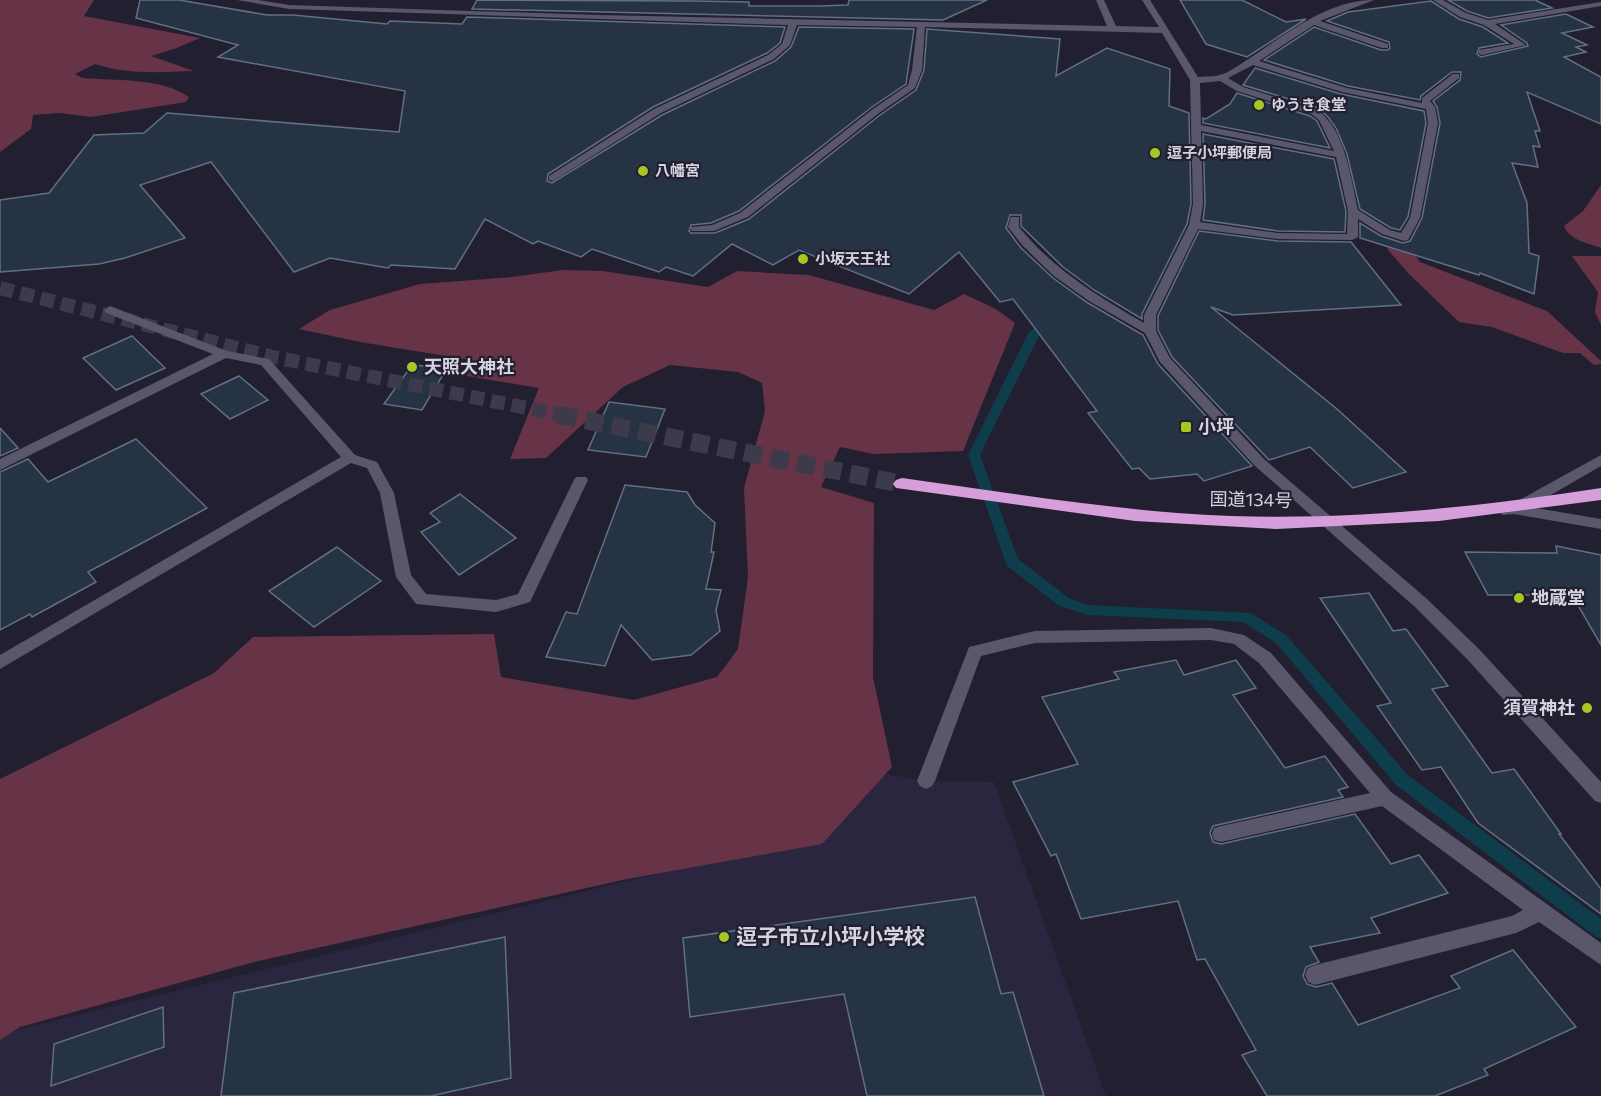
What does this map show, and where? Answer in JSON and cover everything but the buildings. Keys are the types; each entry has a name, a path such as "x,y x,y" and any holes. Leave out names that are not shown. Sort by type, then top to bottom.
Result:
{"highway":[{"name":"国道134号","path":"902,484 1099,512 1190,519 1276,522 1382,518 1592,495"}],"street":[{"path":"241,0 289,7 586,18 1163,30"},
{"path":"1100,0 1113,30"},
{"path":"1146,0 1195,80 1198,185 1194,225 1150,315 1150,330 1164,359 1259,462 1421,603 1601,795"},
{"path":"1195,80 1221,78 1252,62 1314,22 1350,4 1371,0"},
{"path":"1437,0 1462,15 1487,23 1522,45 1482,52"},
{"path":"1487,23 1515,20 1557,7 1601,4"},
{"path":"1314,22 1385,46"},
{"path":"553,178 667,105 773,55 790,39 793,23"},
{"path":"695,230 714,228 757,207 782,184 912,86 917,70 921,25"},
{"path":"1252,62 1345,90 1430,107"},
{"path":"1353,211 1386,232 1404,238 1415,218 1433,123 1430,107 1425,100 1456,76"},
{"path":"1194,225 1278,236 1352,237 1353,211 1341,155 1323,118 1314,112 1240,89 1221,78"},
{"path":"1196,127 1341,155"},
{"path":"1015,219 1013,227 1049,267 1102,304 1150,330"},
{"path":"110,310 224,354 265,362 350,458 372,465 387,493 404,577 422,600 496,606 524,598 581,480"},
{"path":"0,465 224,354"},
{"path":"0,663 350,458"},
{"path":"1514,509 1601,460"},
{"path":"1330,526 1384,524 1514,509 1601,525"},
{"path":"927,781 975,651 1035,637 1211,634 1238,639 1265,658 1385,798 1601,955"},
{"path":"1221,834 1385,798"},
{"path":"1315,975 1516,924 1540,911"}],"shaded area":[{"path":"0,0 94,0 84,16 200,38 151,56 194,71 132,71 95,64 75,74 82,78 151,83 165,86 189,97 186,102 91,117 59,113 33,115 31,129 0,152"},
{"path":"1601,185 1601,248 1575,238 1564,226 1583,211"},
{"path":"1388,242 1408,245 1420,262 1547,311 1601,361 1601,364 1594,365 1580,353 1563,353 1492,327 1459,322 1409,274 1388,250"},
{"path":"1572,256 1601,256 1601,325 1595,312 1598,292"},
{"path":"563,270 603,271 708,287 737,271 809,275 934,310 964,294 996,309 1015,323 963,451 874,454 840,447 821,487 874,503 873,677 892,767 822,844 627,879 254,962 20,1027 0,1040 0,779 214,673 253,637 494,634 501,677 634,700 717,677 738,649 748,577 744,488 765,411 762,383 738,372 670,365 623,387 546,458 510,459 539,388 467,376 470,360 360,342 299,329 330,310 420,284 512,277"},
{"name":"逗子市立小坪小学校","path":"872,772 927,781 994,782 1106,1096 0,1096 0,1034 795,840"}],"waterway":[{"path":"1052,320 1035,332 974,455 1012,562 1064,602 1088,610 1246,617 1281,639 1402,780 1601,930"}],"tunnel":[{"path":"0,288 273,357 567,416"},
{"path":"559,415 902,484"}],"place":[{"name":"ゆうき食堂","path":"1259,105"},
{"name":"逗子小坪郵便局","path":"1155,153"},
{"name":"八幡宮","path":"643,171"},
{"name":"小坂天王社","path":"803,259"},
{"name":"天照大神社","path":"412,367"},
{"name":"小坪","path":"1186,427"},
{"name":"地蔵堂","path":"1519,598"},
{"name":"須賀神社","path":"1587,708"},
{"name":"逗子市立小坪小学校","path":"724,937"}]}
